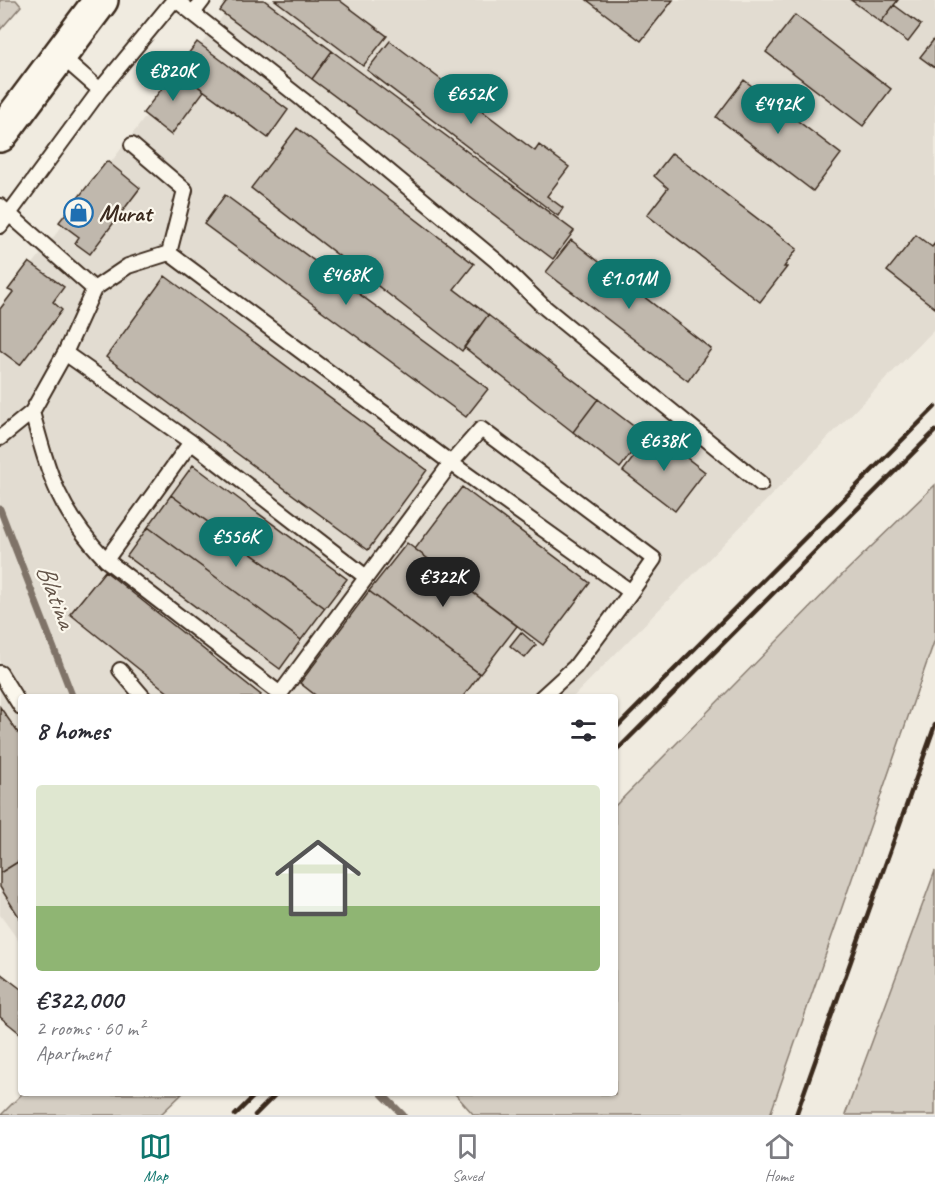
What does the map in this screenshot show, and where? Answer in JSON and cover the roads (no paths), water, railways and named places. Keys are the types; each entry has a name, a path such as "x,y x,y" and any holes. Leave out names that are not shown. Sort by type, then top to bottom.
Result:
{"main road":[{"path":"0,135 101,0"}],"lane":[{"path":"93,289 3,215 100,90 175,0 312,107 499,263 543,306 760,484"},
{"path":"193,13 203,0"},
{"path":"60,55 100,90"},
{"path":"132,145 185,190 169,253"},
{"path":"0,438 32,412 65,352 93,289 128,266 169,253"},
{"path":"169,253 451,463 631,592"},
{"path":"65,352 191,442 366,576"},
{"path":"32,412 49,475 64,507 83,536 106,560 276,694"},
{"path":"280,694 451,463 481,429 654,559 575,667 545,694"},
{"path":"106,560 191,442"},
{"path":"120,670 141,694"},
{"path":"0,673 18,702"}],"waterway":[{"name":"Blatina","path":"0,509 71,694"},
{"name":"Blatina","path":"384,1096 403,1115"}],"railway":[{"path":"618,726 935,407"},
{"path":"618,749 935,431"},
{"path":"796,1115 935,725"},
{"path":"235,1115 254,1096"},
{"path":"255,1115 274,1096"}],"place":[{"name":"Murat","path":"78,213"}]}
